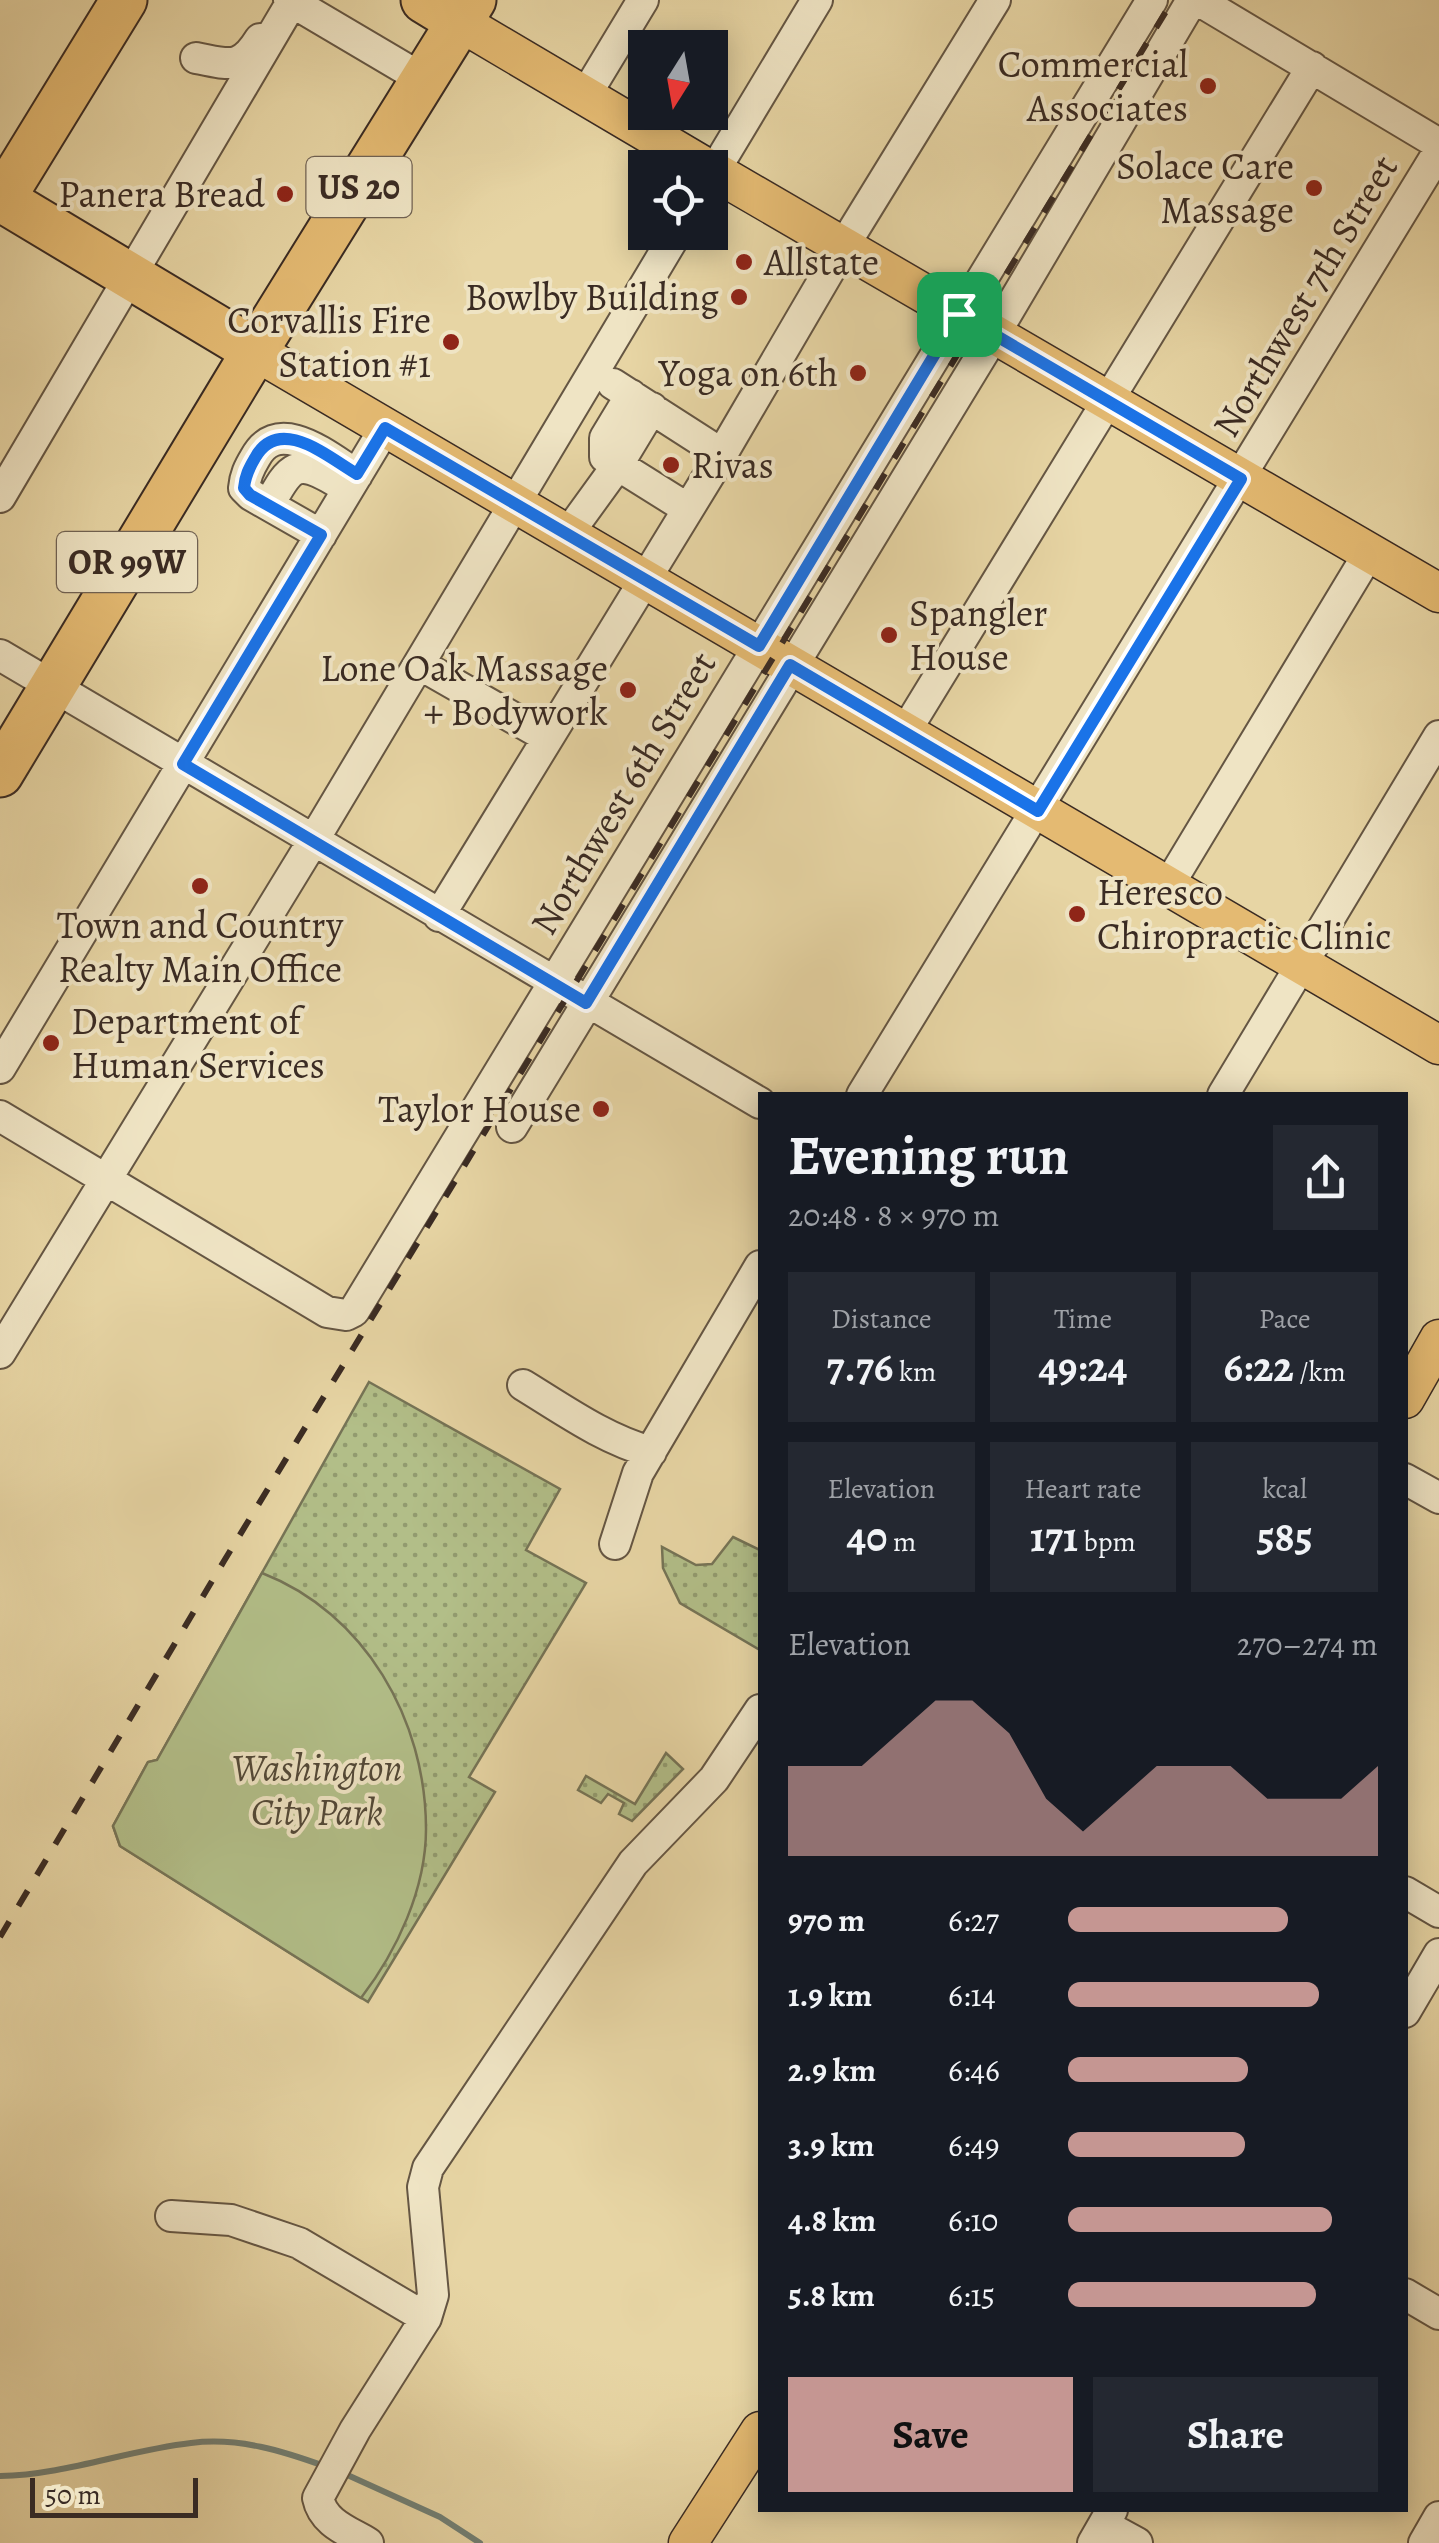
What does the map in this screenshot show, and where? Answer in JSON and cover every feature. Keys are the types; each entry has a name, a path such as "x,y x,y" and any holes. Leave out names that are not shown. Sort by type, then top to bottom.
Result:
{"highway":[{"path":"124,0 0,200 255,351"},
{"name":"US 20","path":"255,351 426,80 452,7"},
{"name":"OR 99W","path":"0,774 255,351"}],"main road":[{"path":"452,7 585,96 675,150"},
{"path":"728,181 1439,593"},
{"path":"255,351 1439,1045"},
{"path":"1408,1394 1439,1339"},
{"path":"688,2543 758,2434"}],"street":[{"path":"196,58 236,64 248,58 268,26 273,9 286,0"},
{"path":"286,0 426,80"},
{"path":"0,497 286,0"},
{"path":"585,96 643,0"},
{"path":"723,150 817,0"},
{"path":"438,916 995,0"},
{"name":"Northwest 6th Street","path":"512,1127 586,1003 959,314 1152,0"},
{"path":"1195,0 1439,148"},
{"name":"Northwest 6th Street","path":"106,1179 326,1312 346,1315 362,1302 554,984 994,335 1195,0"},
{"path":"905,732 1312,68"},
{"name":"Northwest 7th Street","path":"864,1092 1241,479 1439,148"},
{"path":"0,1352 313,841 666,250"},
{"path":"594,372 722,454"},
{"path":"644,403 602,447 605,457 688,509"},
{"path":"0,1068 385,428"},
{"path":"321,535 244,488 245,476 261,447 283,437 298,440 353,482"},
{"path":"567,534 624,467"},
{"path":"1168,886 1369,553"},
{"path":"0,655 758,1103"},
{"path":"419,664 547,737"},
{"path":"1225,1092 1439,736"},
{"path":"0,1116 106,1179"},
{"path":"614,1544 638,1473 758,1269"},
{"path":"523,1385 626,1446 651,1452"},
{"path":"1408,1481 1439,1498"},
{"path":"368,2543 332,2522 322,2512 318,2498 336,2460 426,2318 433,2295 423,2187 428,2168 633,1863 714,1780 758,1713"},
{"path":"1408,1894 1439,1912"},
{"path":"1408,2007 1439,1954"},
{"path":"171,2216 232,2220 300,2243 426,2318"},
{"path":"1408,2296 1439,2314"},
{"path":"1424,2543 1439,2518"},
{"path":"1103,2526 1137,2543"}],"green space":[{"name":"Washington City Park","path":"369,1382 560,1489 526,1550 586,1583 469,1777 495,1792 368,2002 120,1846 113,1826 148,1762 157,1760"},
{"path":"733,1537 758,1549 758,1649 680,1603 663,1568 662,1547 696,1565 712,1564"},
{"path":"262,1573 299,1591 359,1643 383,1675 415,1749 426,1829 421,1874 397,1940 361,1998 120,1846 113,1826 148,1762 157,1760"},
{"path":"666,1753 683,1769 632,1821 619,1814 624,1803 608,1794 601,1803 578,1790 586,1776 635,1804"}],"waterway":[{"path":"0,2476 209,2442 260,2447 327,2467"},
{"path":"343,2473 440,2517 480,2543"}],"railway":[{"path":"0,1937 224,1561 1173,0"}],"place":[{"name":"Commercial Associates","path":"1208,86"},
{"name":"Solace Care Massage","path":"1314,188"},
{"name":"Panera Bread","path":"285,194"},
{"name":"Allstate","path":"744,262"},
{"name":"Bowlby Building","path":"739,297"},
{"name":"Corvallis Fire Station #1","path":"451,342"},
{"name":"Yoga on 6th","path":"858,373"},
{"name":"Rivas","path":"671,465"},
{"name":"Spangler House","path":"889,635"},
{"name":"Lone Oak Massage + Bodywork","path":"628,690"},
{"name":"Town and Country Realty Main Office","path":"200,886"},
{"name":"Heresco Chiropractic Clinic","path":"1077,914"},
{"name":"Department of Human Services","path":"51,1043"},
{"name":"Taylor House","path":"601,1109"}],"route":[{"path":"959,314 1241,479 1038,811 790,665 586,1003 183,764 321,535 244,488 245,476 261,447 270,440 298,440 357,474 385,428 759,646 959,314"}]}
